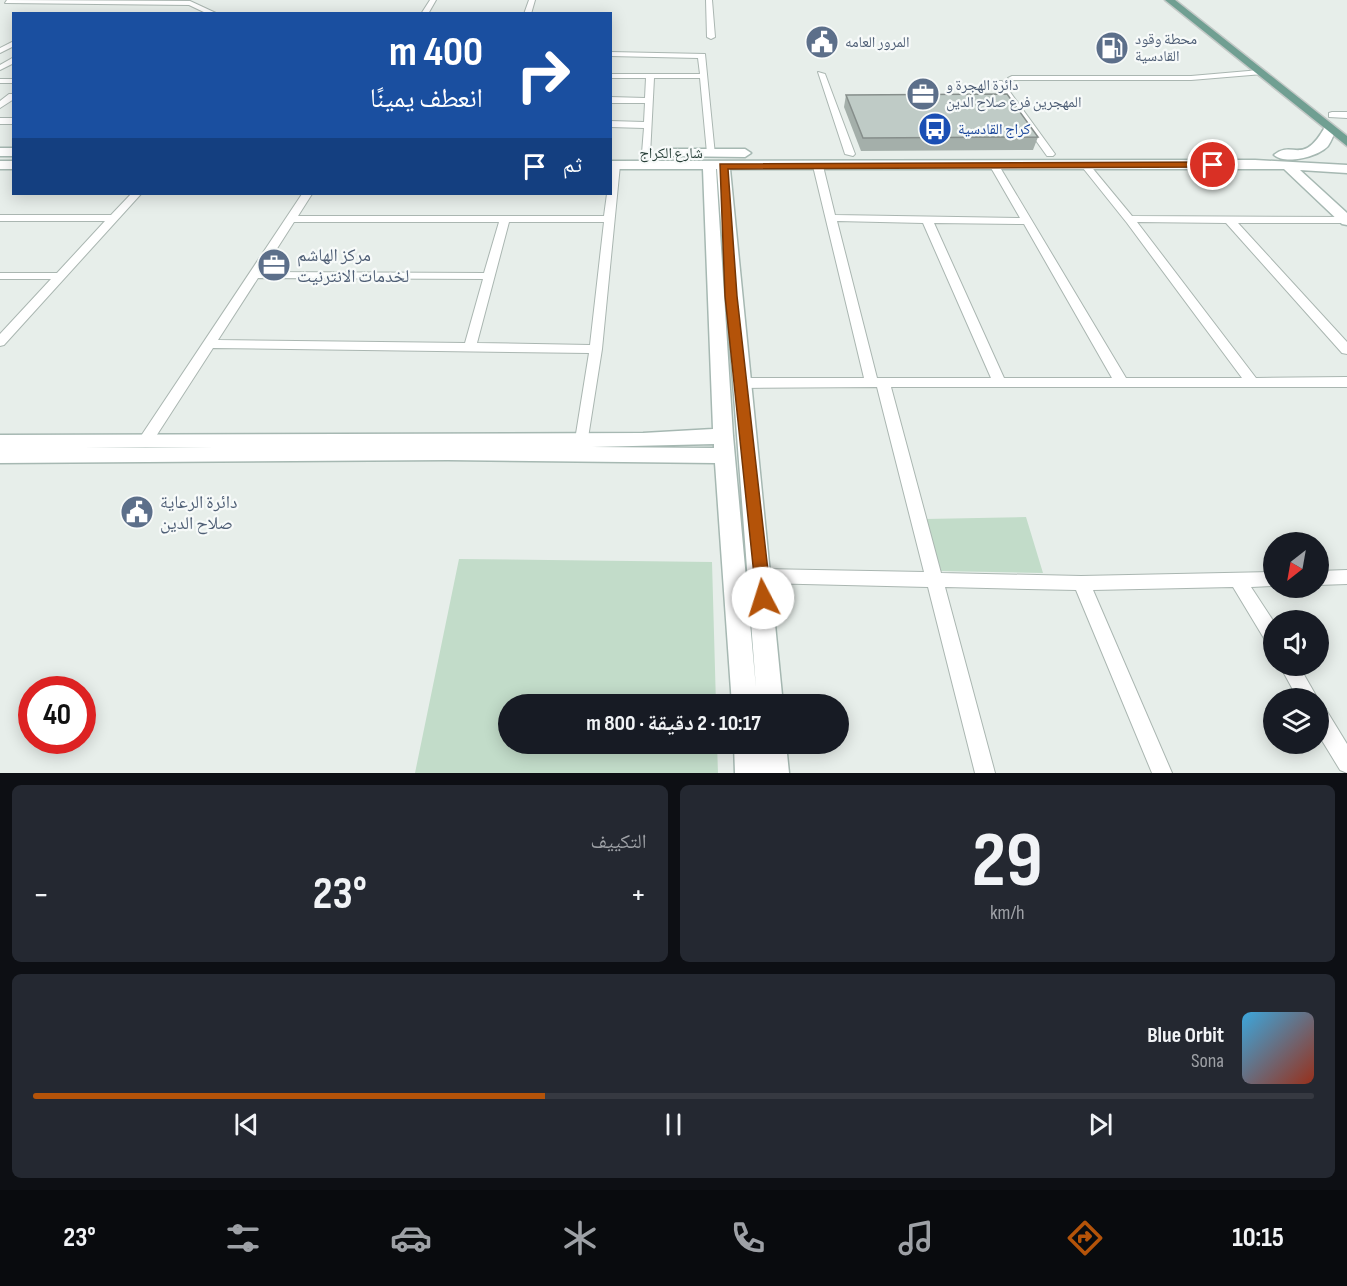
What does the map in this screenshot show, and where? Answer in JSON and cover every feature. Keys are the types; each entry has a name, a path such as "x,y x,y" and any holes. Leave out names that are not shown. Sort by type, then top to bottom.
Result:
{"main road":[{"path":"1169,0 1347,142"},
{"path":"1186,0 1247,47"},
{"path":"1323,107 1347,126"}],"street":[{"path":"709,0 711,37"},
{"path":"7,2 190,3 210,12"},
{"path":"48,12 62,3"},
{"path":"87,3 72,11 112,12"},
{"path":"0,51 9,39"},
{"path":"612,54 699,55 703,58 715,162 724,296 724,446 742,642 744,694"},
{"path":"1012,78 1191,78 1260,72"},
{"path":"821,74 850,154"},
{"path":"612,76 704,76"},
{"path":"647,153 650,76"},
{"path":"0,81 12,81"},
{"path":"999,83 1050,154"},
{"path":"612,100 649,101"},
{"path":"1332,115 1347,115"},
{"path":"612,124 648,125"},
{"path":"1314,151 1328,139 1330,128"},
{"path":"1314,151 1334,154 1346,166"},
{"name":"شارع الكراج","path":"612,161 647,153 715,162 850,154 876,160 1050,154 1283,155 1314,151"},
{"path":"612,161 818,166 876,160 995,166 1346,166"},
{"path":"1287,165 1346,221"},
{"path":"818,166 985,773"},
{"path":"995,166 1122,383"},
{"path":"1086,166 1252,382"},
{"path":"0,342 135,195"},
{"path":"147,440 306,195"},
{"path":"582,440 596,349 610,195"},
{"path":"0,218 113,218"},
{"path":"470,347 505,218"},
{"path":"832,218 1026,221"},
{"path":"291,219 609,219"},
{"path":"1129,219 1346,221"},
{"path":"1229,219 1347,350"},
{"path":"927,220 1000,383"},
{"path":"254,275 489,276"},
{"path":"0,276 60,276"},
{"path":"724,296 741,383 761,576 769,694"},
{"path":"210,344 596,349"},
{"path":"741,383 1347,382"},
{"path":"0,442 147,440 215,447"},
{"path":"248,447 582,440 643,447"},
{"path":"0,456 215,447 724,446"},
{"path":"761,576 1081,583 1263,579"},
{"path":"1329,578 1347,578"},
{"path":"1238,580 1263,621"},
{"path":"1081,583 1162,773"},
{"path":"742,642 766,644"},
{"path":"1329,734 1347,764"},
{"path":"748,754 749,773"},
{"path":"774,754 775,773"}],"green space":[{"path":"1026,517 1043,573 941,571 925,519"},
{"path":"459,559 712,562 716,694 498,694 498,754 717,754 718,773 415,773"}],"building":[{"name":"كراج القادسية","path":"1007,94 1038,137 863,138 846,95"}],"place":[{"name":"المرور العامه","path":"822,42"},
{"name":"محطة وقود القادسية","path":"1112,48"},
{"name":"دائرة الهجرة و المهجرين فرع صلاح الدين","path":"923,94"},
{"name":"كراج القادسية","path":"935,129"},
{"name":"مركز الهاشم لخدمات الانترنيت","path":"274,265"},
{"name":"دائرة الرعاية صلاح الدين","path":"137,512"}],"route":[{"path":"763,598 731,296 723,166 1213,165"}]}
